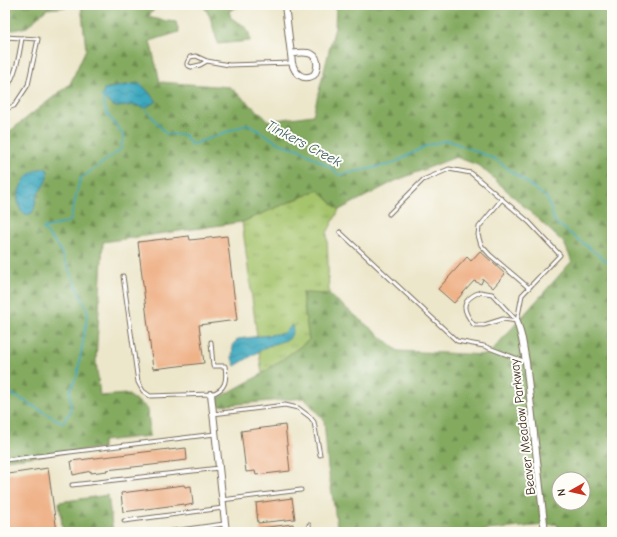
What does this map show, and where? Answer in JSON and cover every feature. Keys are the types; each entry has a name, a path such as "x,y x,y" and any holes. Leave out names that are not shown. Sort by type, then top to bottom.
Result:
{"street":[{"path":"285,5 292,63 294,71 305,77 314,75 318,66 317,61 311,54 291,54"},
{"name":"Beaver Meadow Parkway","path":"517,321 526,362 545,532"},
{"path":"211,394 226,532"}],"lane":[{"path":"5,38 38,40 28,85 14,106 5,109"},
{"path":"5,91 18,61 22,38"},
{"path":"207,61 192,67 187,65 188,60 193,56 207,61 230,65 292,63"},
{"path":"389,214 423,180 449,169 471,173 529,222 560,255 522,295 517,321"},
{"path":"502,199 479,227 478,235 481,245 490,255 529,288"},
{"path":"340,232 456,341 484,346 526,362"},
{"path":"123,276 138,382 143,391 150,396 211,394 218,392 223,386 226,376 225,366 213,366 212,342"},
{"path":"480,292 492,294 517,321 503,319 484,324 474,324 466,316 465,304 468,297 480,292"},
{"path":"213,414 285,405 298,408 314,422 320,455"},
{"path":"5,460 215,434"},
{"path":"72,485 219,468"},
{"path":"222,500 301,490"},
{"path":"124,521 223,508"},
{"path":"165,532 225,524"},
{"path":"309,525 310,532"}],"green space":[{"path":"5,5 68,5 68,7 47,9 27,27 14,30 5,29"},
{"path":"81,5 158,5 148,17 176,22 179,32 150,41 160,82 230,87 269,121 313,115 335,27 336,5 612,5 612,532 559,532 557,524 465,532 338,532 328,468 324,420 304,398 216,406 217,399 262,374 309,340 302,293 329,294 398,351 488,355 572,261 564,243 480,166 456,157 395,181 339,210 318,190 242,222 103,242 96,361 100,396 127,394 146,407 148,410 150,436 103,441 103,448 5,460 5,135 70,84 86,49","holes":["141,84 156,101 145,108 134,105 116,107 104,89"]},
{"path":"203,5 242,5 229,11 231,18 247,29 250,36 250,41 218,44 210,17"},
{"path":"318,190 339,210 327,233 329,294 302,293 310,340 262,374 242,222"},
{"path":"108,495 113,532 63,532 59,502"}],"water":[{"path":"141,84 157,101 145,108 134,105 116,107 102,97 104,89"},
{"path":"44,168 48,170 46,180 38,194 32,213 27,215 21,211 18,202 19,190 28,175 38,169"},
{"path":"292,325 293,332 289,339 268,346 235,366 232,358 233,344 238,339 284,333"}],"building":[{"path":"189,236 190,240 227,236 237,320 199,325 204,363 153,369 138,242"},
{"path":"480,251 505,274 493,288 483,279 481,284 474,281 454,303 438,289 467,257 471,261"},
{"path":"285,425 290,471 256,475 255,471 246,472 241,431"},
{"path":"186,448 187,460 91,473 91,471 73,475 71,461"},
{"path":"48,468 57,532 5,532 5,476 8,476 8,474"},
{"path":"184,485 185,487 191,486 193,504 123,512 121,493"},
{"path":"292,498 295,519 258,523 256,503"},
{"path":"293,524 294,532 260,532 260,528"}],"waterway":[{"name":"Tinkers Creek","path":"5,390 63,423 71,410 70,390 77,376 88,312 59,248 43,228 70,221 80,179 120,150 124,136 106,112 102,97"},
{"name":"Tinkers Creek","path":"145,108 166,134 185,135 191,145 248,124 280,144 299,149 331,168 339,175 392,164 426,146 447,140 495,159 547,198 555,222 612,265"}]}
